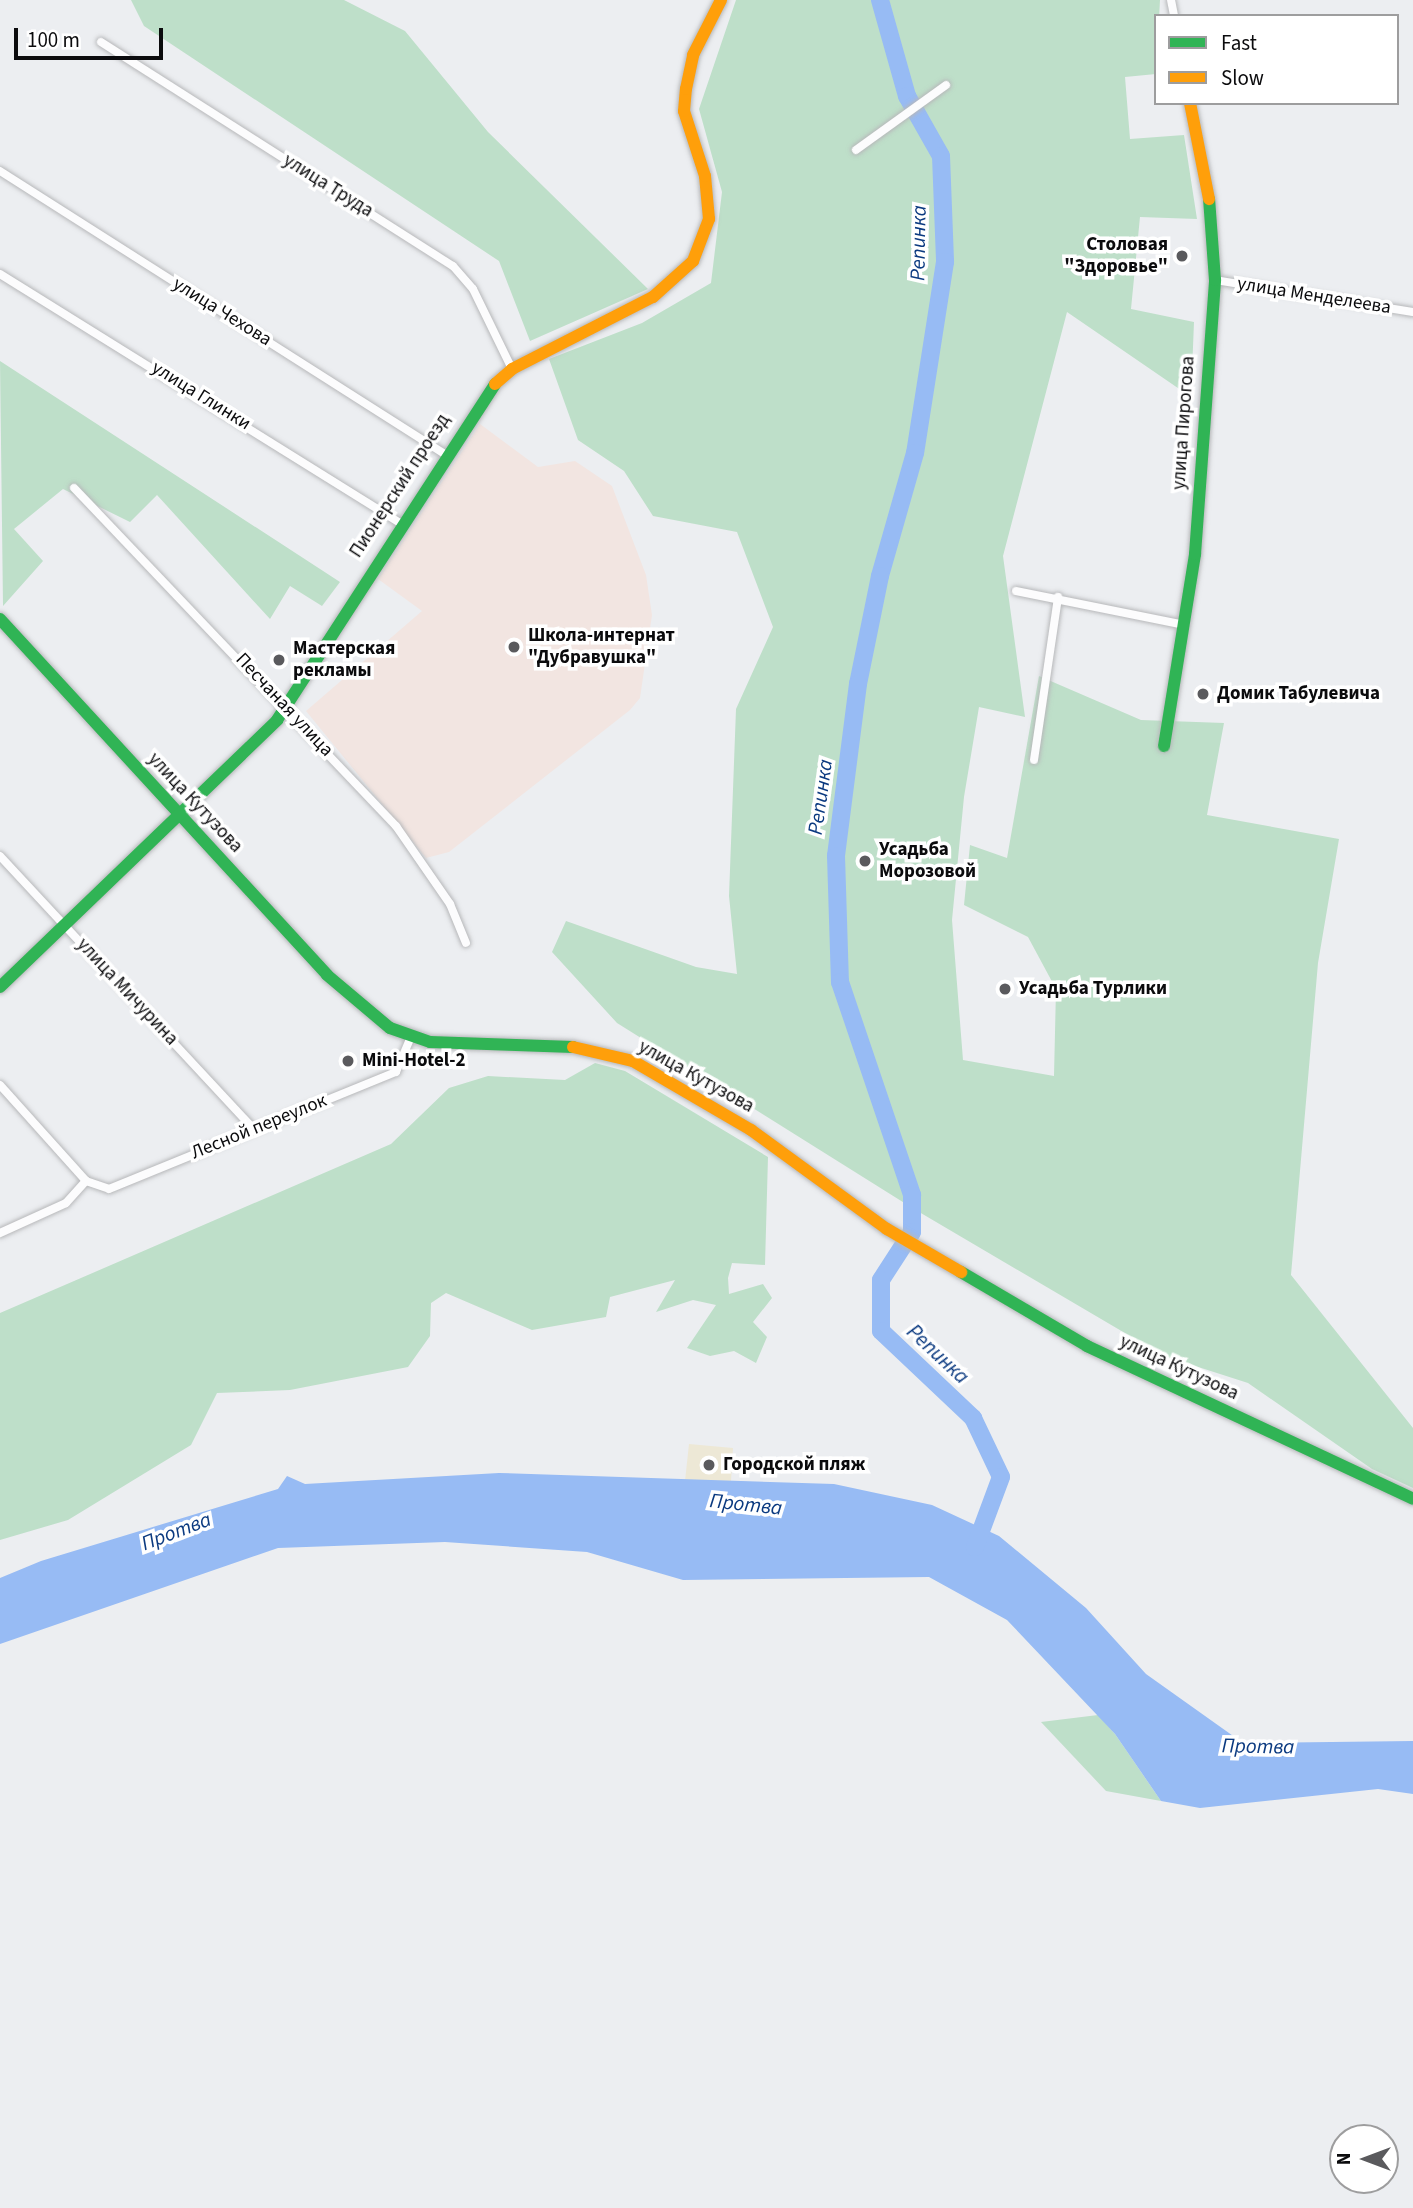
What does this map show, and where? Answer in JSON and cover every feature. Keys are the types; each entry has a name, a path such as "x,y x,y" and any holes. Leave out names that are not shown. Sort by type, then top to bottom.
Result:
{"street":[{"name":"Пионерский проезд","path":"0,987 263,737 443,453 487,391 512,369 653,297 693,261 709,219 705,176 684,111 686,89 693,55 721,0"},
{"name":"улица Труда","path":"101,42 453,265 474,289 512,369"},
{"path":"856,150 946,85"},
{"name":"улица Пирогова","path":"1164,746 1185,625 1215,280 1214,223 1190,105"},
{"name":"улица Чехова","path":"0,171 443,453"},
{"name":"улица Глинки","path":"0,274 399,522"},
{"name":"улица Менделеева","path":"1215,280 1413,312"},
{"name":"Песчаная улица","path":"74,488 285,705 396,826 450,904 466,943"},
{"path":"1016,592 1058,597 1185,625"},
{"path":"1034,760 1058,597"},
{"name":"улица Кутузова","path":"0,619 327,975 369,1014 411,1037 451,1044 592,1048 633,1061 751,1130 922,1251 1087,1346 1413,1499"},
{"name":"улица Мичурина","path":"0,856 253,1128"},
{"name":"Лесной переулок","path":"86,1181 109,1189 253,1128 396,1072 411,1037"},
{"path":"0,1085 86,1181 66,1203 0,1233"}],"shaded area":[{"name":"Школа-интернат \"Дубравушка\"","path":"480,424 538,467 575,461 612,486 646,575 652,615 640,698 630,710 449,852 426,858 306,711 422,611 378,579"}],"green space":[{"path":"131,0 344,0 405,31 488,132 648,289 530,341 499,261 144,26"},
{"path":"736,0 1160,0 1159,14 1154,14 1154,74 1125,77 1130,139 1184,135 1197,219 1140,217 1131,309 1194,322 1191,397 1067,312 1003,556 1025,717 979,707 964,797 952,920 963,1060 1054,1076 1056,989 1028,937 964,905 970,845 1007,858 1039,676 1141,720 1224,723 1207,815 1339,839 1318,963 1291,1275 1413,1428 1413,1488 1372,1469 1248,1383 1164,1356 914,1209 617,1023 552,952 566,921 696,967 737,974 729,896 736,709 773,627 737,532 653,516 624,471 578,440 549,359 642,323 711,283 722,192 699,109"},
{"path":"0,361 340,582 322,606 290,586 270,619 157,495 130,522 63,489 14,529 43,561 3,606"},
{"path":"595,1063 625,1071 768,1157 765,1265 732,1263 728,1278 729,1294 763,1284 772,1298 753,1322 767,1337 756,1363 734,1351 710,1356 687,1348 716,1305 693,1300 656,1312 675,1280 610,1297 606,1317 532,1330 446,1293 431,1303 430,1336 408,1367 290,1390 217,1393 191,1445 68,1520 0,1540 0,1313 391,1144 449,1088 488,1076 565,1080"},
{"path":"1098,1715 1115,1734 1161,1801 1106,1791 1041,1722"}],"sand":[{"name":"Городской пляж","path":"689,1444 733,1448 731,1481 685,1481"}],"water":[{"name":"Протва","path":"499,1473 834,1484 932,1505 999,1536 1086,1608 1146,1674 1243,1743 1413,1741 1413,1794 1378,1789 1200,1808 1161,1801 1115,1734 1007,1620 929,1577 683,1580 587,1552 445,1542 278,1548 0,1644 0,1578 41,1561 278,1489 287,1476 305,1484"}],"waterway":[{"name":"Репинка","path":"880,0 907,96 941,156 945,262 915,453 880,576 858,684 836,856 840,982 912,1195 912,1232 881,1280 881,1331 973,1418 1001,1477 975,1547"}],"traffic: fast":[{"path":"1164,746 1195,554 1215,280 1209,199"},
{"path":"0,987 277,720 495,384"},
{"path":"0,619 327,975 390,1028 430,1042 573,1047"},
{"path":"961,1272 1087,1346 1413,1499"}],"traffic: slow":[{"path":"495,384 512,369 653,297 693,261 709,219 705,176 684,111 686,89 693,55 721,0"},
{"path":"1190,105 1209,199"},
{"path":"573,1047 633,1061 751,1130 887,1229 961,1272"}],"place":[{"name":"Столовая \"Здоровье\"","path":"1182,256"},
{"name":"Школа-интернат \"Дубравушка\"","path":"514,647"},
{"name":"Мастерская рекламы","path":"279,660"},
{"name":"Домик Табулевича","path":"1203,694"},
{"name":"Усадьба Морозовой","path":"865,861"},
{"name":"Усадьба Турлики","path":"1005,989"},
{"name":"Mini-Hotel-2","path":"348,1061"},
{"name":"Городской пляж","path":"709,1465"}]}
